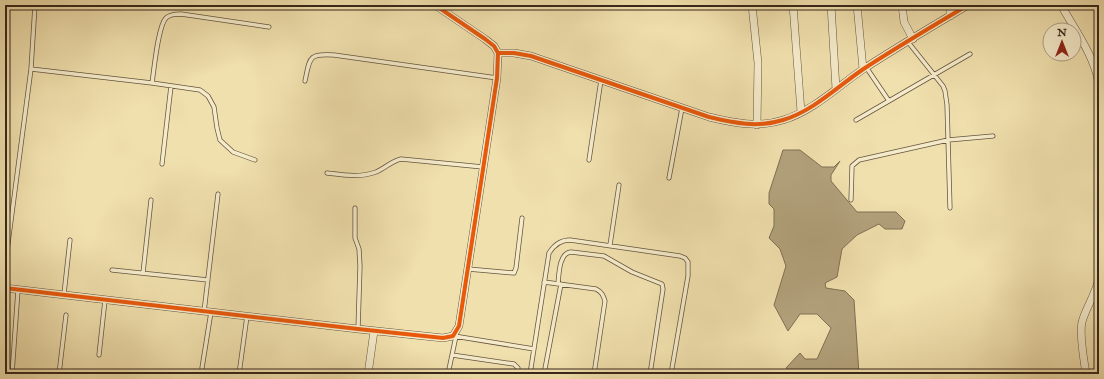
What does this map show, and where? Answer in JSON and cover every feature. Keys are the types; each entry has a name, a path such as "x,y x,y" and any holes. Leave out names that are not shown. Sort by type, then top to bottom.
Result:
{"street":[{"path":"5,288 374,331 443,338 454,336 459,326 484,167 497,78 498,53 494,46 485,39 435,5"},
{"path":"752,5 758,63 757,125"},
{"path":"793,5 801,112"},
{"path":"832,5 836,89"},
{"path":"857,5 865,68"},
{"path":"902,5 904,22 910,40"},
{"path":"950,5 950,16"},
{"path":"498,53 523,54 531,56 682,108 736,123 757,125 782,121 801,112 865,68 968,5"},
{"path":"1061,5 1091,57 1099,84"},
{"path":"1086,374 1081,331 1082,322 1099,278"},
{"path":"368,374 374,331"}],"lane":[{"path":"5,266 31,69 35,5"},
{"path":"152,83 161,26 166,18 172,15 181,14 269,27"},
{"path":"910,40 945,91 948,105 950,208"},
{"path":"304,80 309,60 320,54 334,54 497,78"},
{"path":"856,120 970,54"},
{"path":"865,68 889,100"},
{"path":"31,69 200,90 208,96 214,107 220,140 233,152 255,160"},
{"path":"589,160 601,80"},
{"path":"162,164 171,86"},
{"path":"669,178 682,108"},
{"path":"851,200 852,166 859,160 948,140 993,136"},
{"path":"327,173 353,176 366,175 378,171 396,160 401,159 484,167"},
{"path":"610,245 619,185"},
{"path":"202,368 208,312 208,280 218,194"},
{"path":"143,273 151,200"},
{"path":"356,208 355,238 360,266 358,329"},
{"path":"468,269 514,273 516,268 522,218"},
{"path":"64,295 70,240"},
{"path":"530,374 549,253 552,248 560,242 564,240 574,240 680,256 685,258 688,262 688,276 671,374"},
{"path":"544,374 564,256 565,253 571,252 604,256 632,272 660,282 663,286 650,374"},
{"path":"112,270 208,280"},
{"path":"544,282 596,289 603,295 605,301 594,374"},
{"path":"12,374 18,290"},
{"path":"99,355 105,300"},
{"path":"59,374 66,315"},
{"path":"239,374 246,316"},
{"path":"448,374 454,336 534,349"},
{"path":"452,355 514,364 518,368 517,374"}],"shaded area":[{"path":"783,150 800,150 822,167 834,167 840,161 831,175 831,181 857,212 896,212 905,221 902,229 885,229 879,224 857,235 842,249 837,277 825,283 826,288 845,291 854,300 859,374 790,374 786,368 800,353 805,359 817,359 831,328 817,314 800,314 788,331 774,305 786,266 780,249 769,238 774,226 774,209 769,204 769,193"}],"cycle path":[{"path":"5,288 358,329 443,338 453,336 459,326 497,78 498,53 494,46 485,39 435,5"},
{"path":"498,53 514,53 531,56 709,117 737,123 764,124 794,116 815,105 875,61 968,5"}]}
